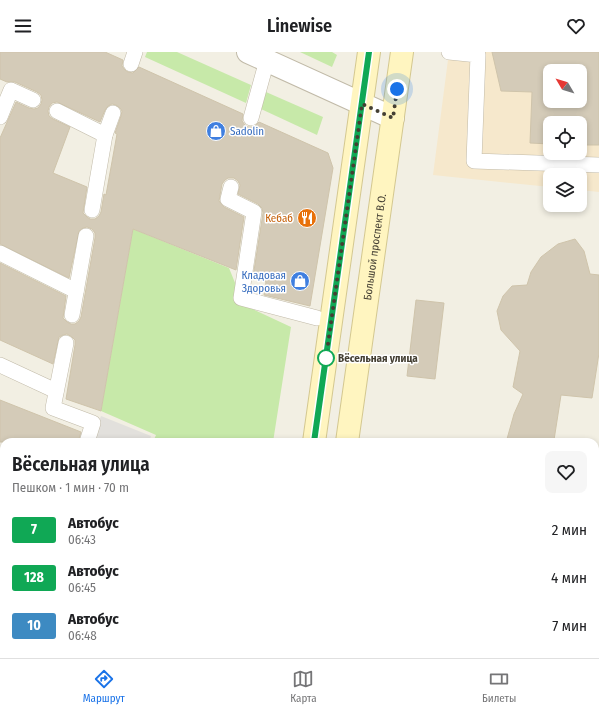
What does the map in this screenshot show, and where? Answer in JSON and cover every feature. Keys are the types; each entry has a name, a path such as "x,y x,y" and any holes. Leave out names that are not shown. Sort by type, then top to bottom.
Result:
{"main road":[{"path":"315,438 369,52"},
{"name":"Большой проспект В.О.","path":"348,438 402,52"}],"street":[{"path":"258,56 393,118"}],"lane":[{"path":"449,52 478,55 474,161 599,165"},
{"path":"251,118 258,56"},
{"path":"0,118 11,90 33,100"},
{"path":"57,112 105,135"},
{"path":"92,210 105,135 113,113"},
{"path":"231,186 228,199 254,212 241,298 317,318"},
{"path":"72,315 86,236"},
{"path":"0,253 76,291"},
{"path":"66,343 53,408 93,423 88,438"},
{"path":"0,365 56,391"}],"shaded area":[{"path":"449,52 599,52 599,192 587,191 587,168 543,168 543,186 433,175"},
{"path":"101,416 151,436 150,438 71,438 74,430 93,437"}],"green space":[{"path":"147,52 177,52 251,85 246,103 145,57"},
{"path":"300,52 332,52 337,55 332,67"},
{"path":"266,92 323,117 317,135 261,109"},
{"path":"133,229 229,268 244,305 291,327 274,438 155,438 156,435 101,411"}],"building":[{"path":"0,52 105,52 123,60 122,66 128,72 133,73 139,67 243,114 242,121 248,127 254,127 259,122 328,153 333,168 310,306 264,295 266,282 253,277 263,213 262,208 258,204 238,194 240,185 238,181 234,178 228,178 222,184 219,201 224,207 244,217 236,270 133,229 101,411 66,399 75,340 67,334 59,337 53,364 0,340 0,263 66,296 63,318 71,324 75,324 81,317 95,233 92,229 87,227 79,231 69,278 0,244 0,138 16,102 34,109 38,108 42,100 41,95 37,92 15,82 7,82 0,79","holes":["57,102 100,122 108,106 112,104 116,105 122,111 115,133 117,134 106,195 104,194 101,212 95,219 90,219 83,213 87,187 53,173 70,127 49,116 49,107 52,103"]},
{"path":"492,52 599,52 599,145 587,145 587,116 543,116 543,144 530,143 532,92 501,91"},
{"path":"575,239 584,251 590,274 599,275 599,353 592,398 561,395 554,438 507,438 514,414 523,394 513,387 520,351 501,330 497,311 503,296 512,286 527,285 531,272 541,257 558,244"},
{"path":"416,300 444,303 435,379 407,376"},
{"path":"0,400 81,432 79,438 0,438"}],"bus line":[{"name":"7","path":"315,438 369,52"}],"place":[{"name":"Sadolin","path":"216,131"},
{"name":"Кебаб","path":"307,218"},
{"name":"Кладовая Здоровья","path":"300,281"},
{"name":"Вёсельная улица","path":"326,358"}],"route":[{"path":"326,358 362,104 393,118 397,89"}]}
